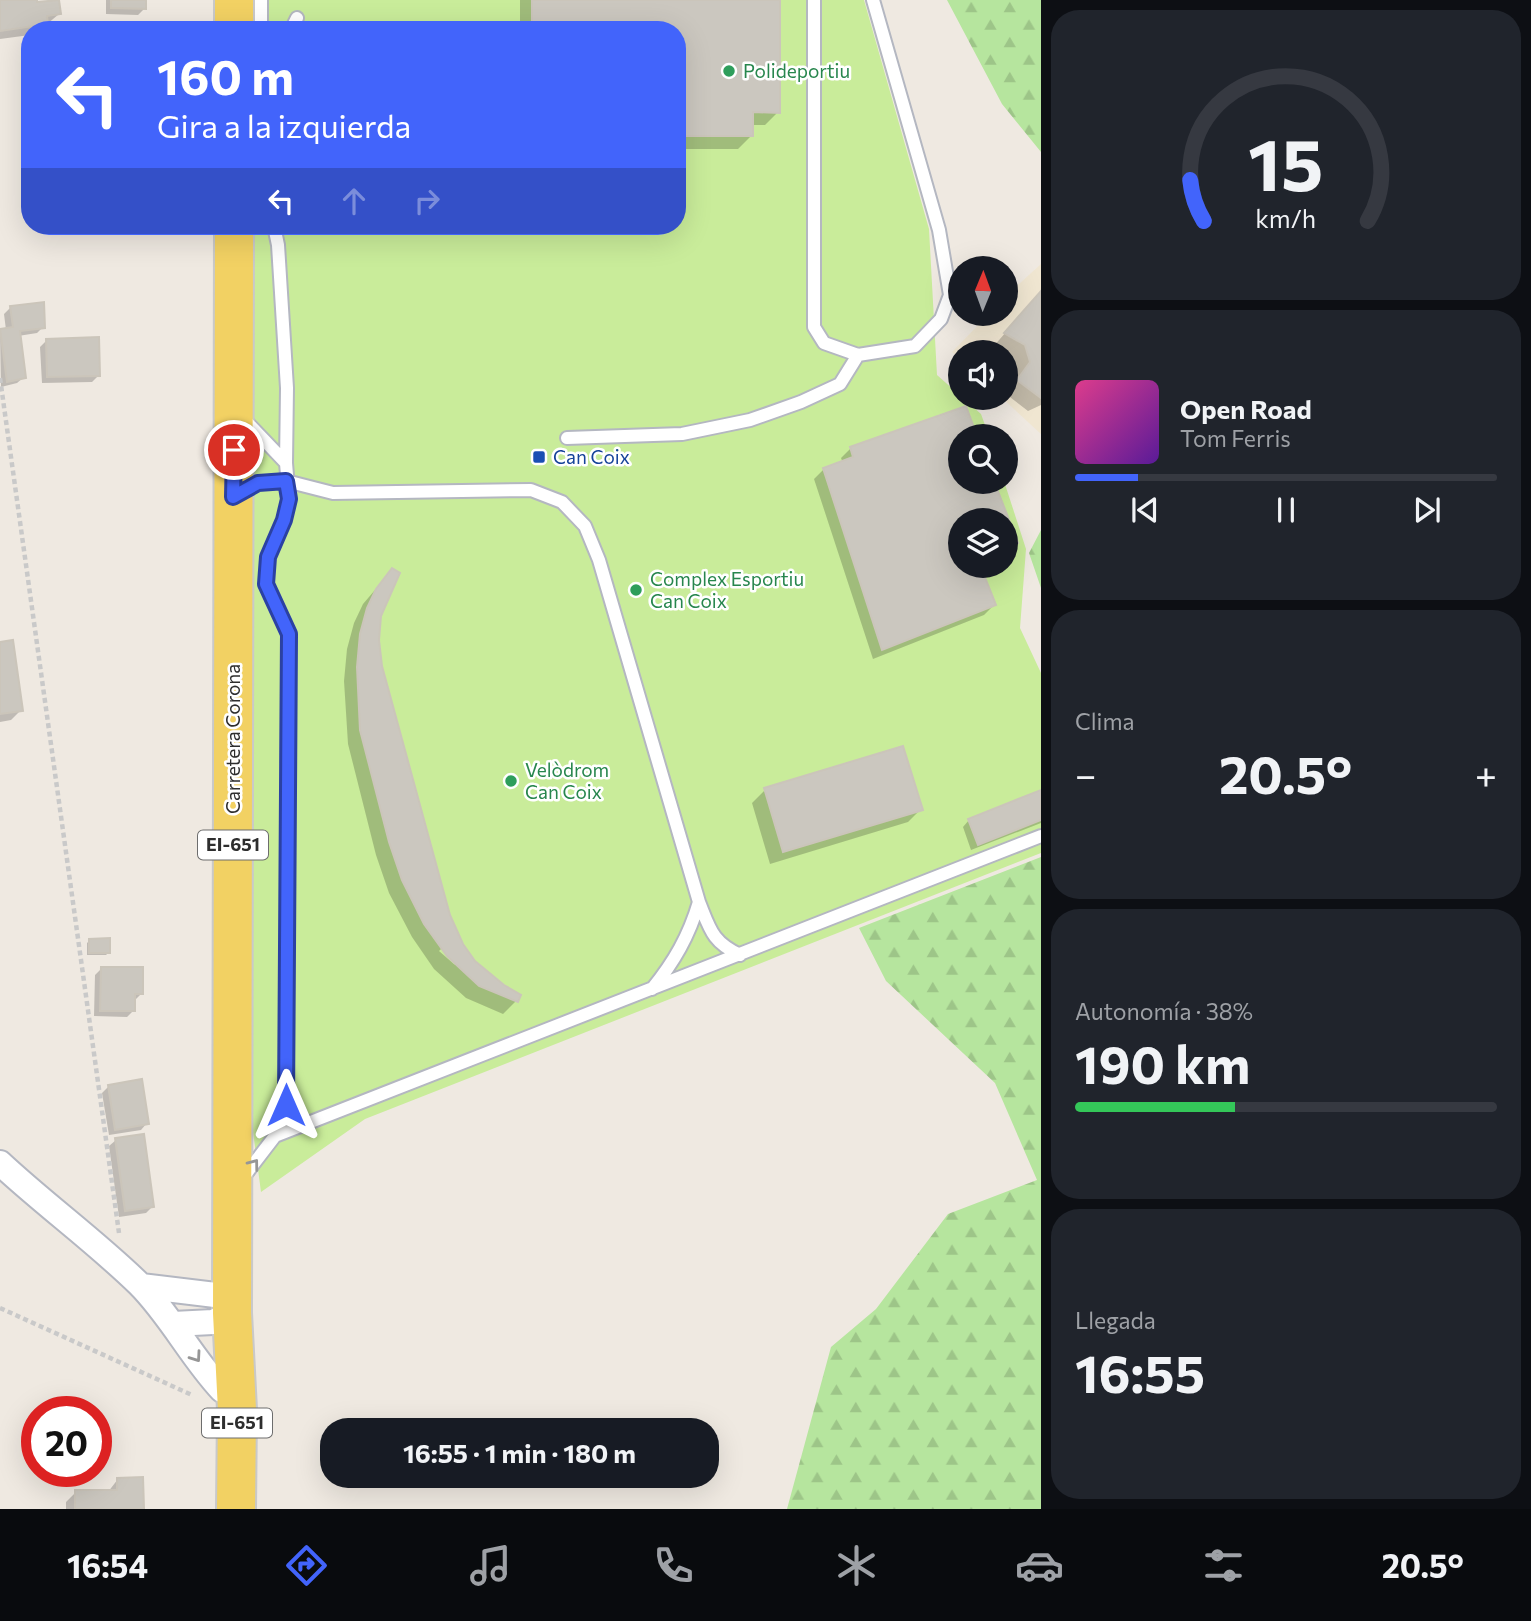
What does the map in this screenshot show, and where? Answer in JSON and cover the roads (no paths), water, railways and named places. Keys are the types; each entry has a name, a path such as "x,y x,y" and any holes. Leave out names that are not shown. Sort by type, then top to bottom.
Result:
{"main road":[{"path":"234,0 234,21"},
{"name":"Carretera Corona","path":"234,235 232,1315 237,1400 236,1509"},
{"name":"Carretera Corona","path":"217,1509 222,1399 232,1315"}],"street":[{"path":"0,1163 132,1278 173,1324 222,1399"},
{"path":"132,1278 232,1315"},
{"path":"173,1324 213,1322 232,1315"}],"lane":[{"path":"261,0 261,21"},
{"path":"814,0 814,327 824,343 859,355 915,346 942,319 950,295 939,230 873,0"},
{"path":"232,1193 275,1136 286,1105 289,634 266,584 268,557 284,520 289,499 286,481 287,388 276,235"},
{"path":"567,438 682,434 750,420 801,402 840,384 859,355"},
{"path":"234,404 246,421 286,463"},
{"path":"233,497 258,483 286,481 333,493 531,490 562,502 585,526 599,560 699,902 717,942 740,955"},
{"path":"275,1136 1041,836"},
{"path":"652,989 674,962 691,930 699,902"}],"place":[{"name":"Polideportiu","path":"729,71"},
{"name":"Can Coix","path":"539,457"},
{"name":"Complex Esportiu Can Coix","path":"636,590"},
{"name":"Velòdrom Can Coix","path":"511,781"}]}
